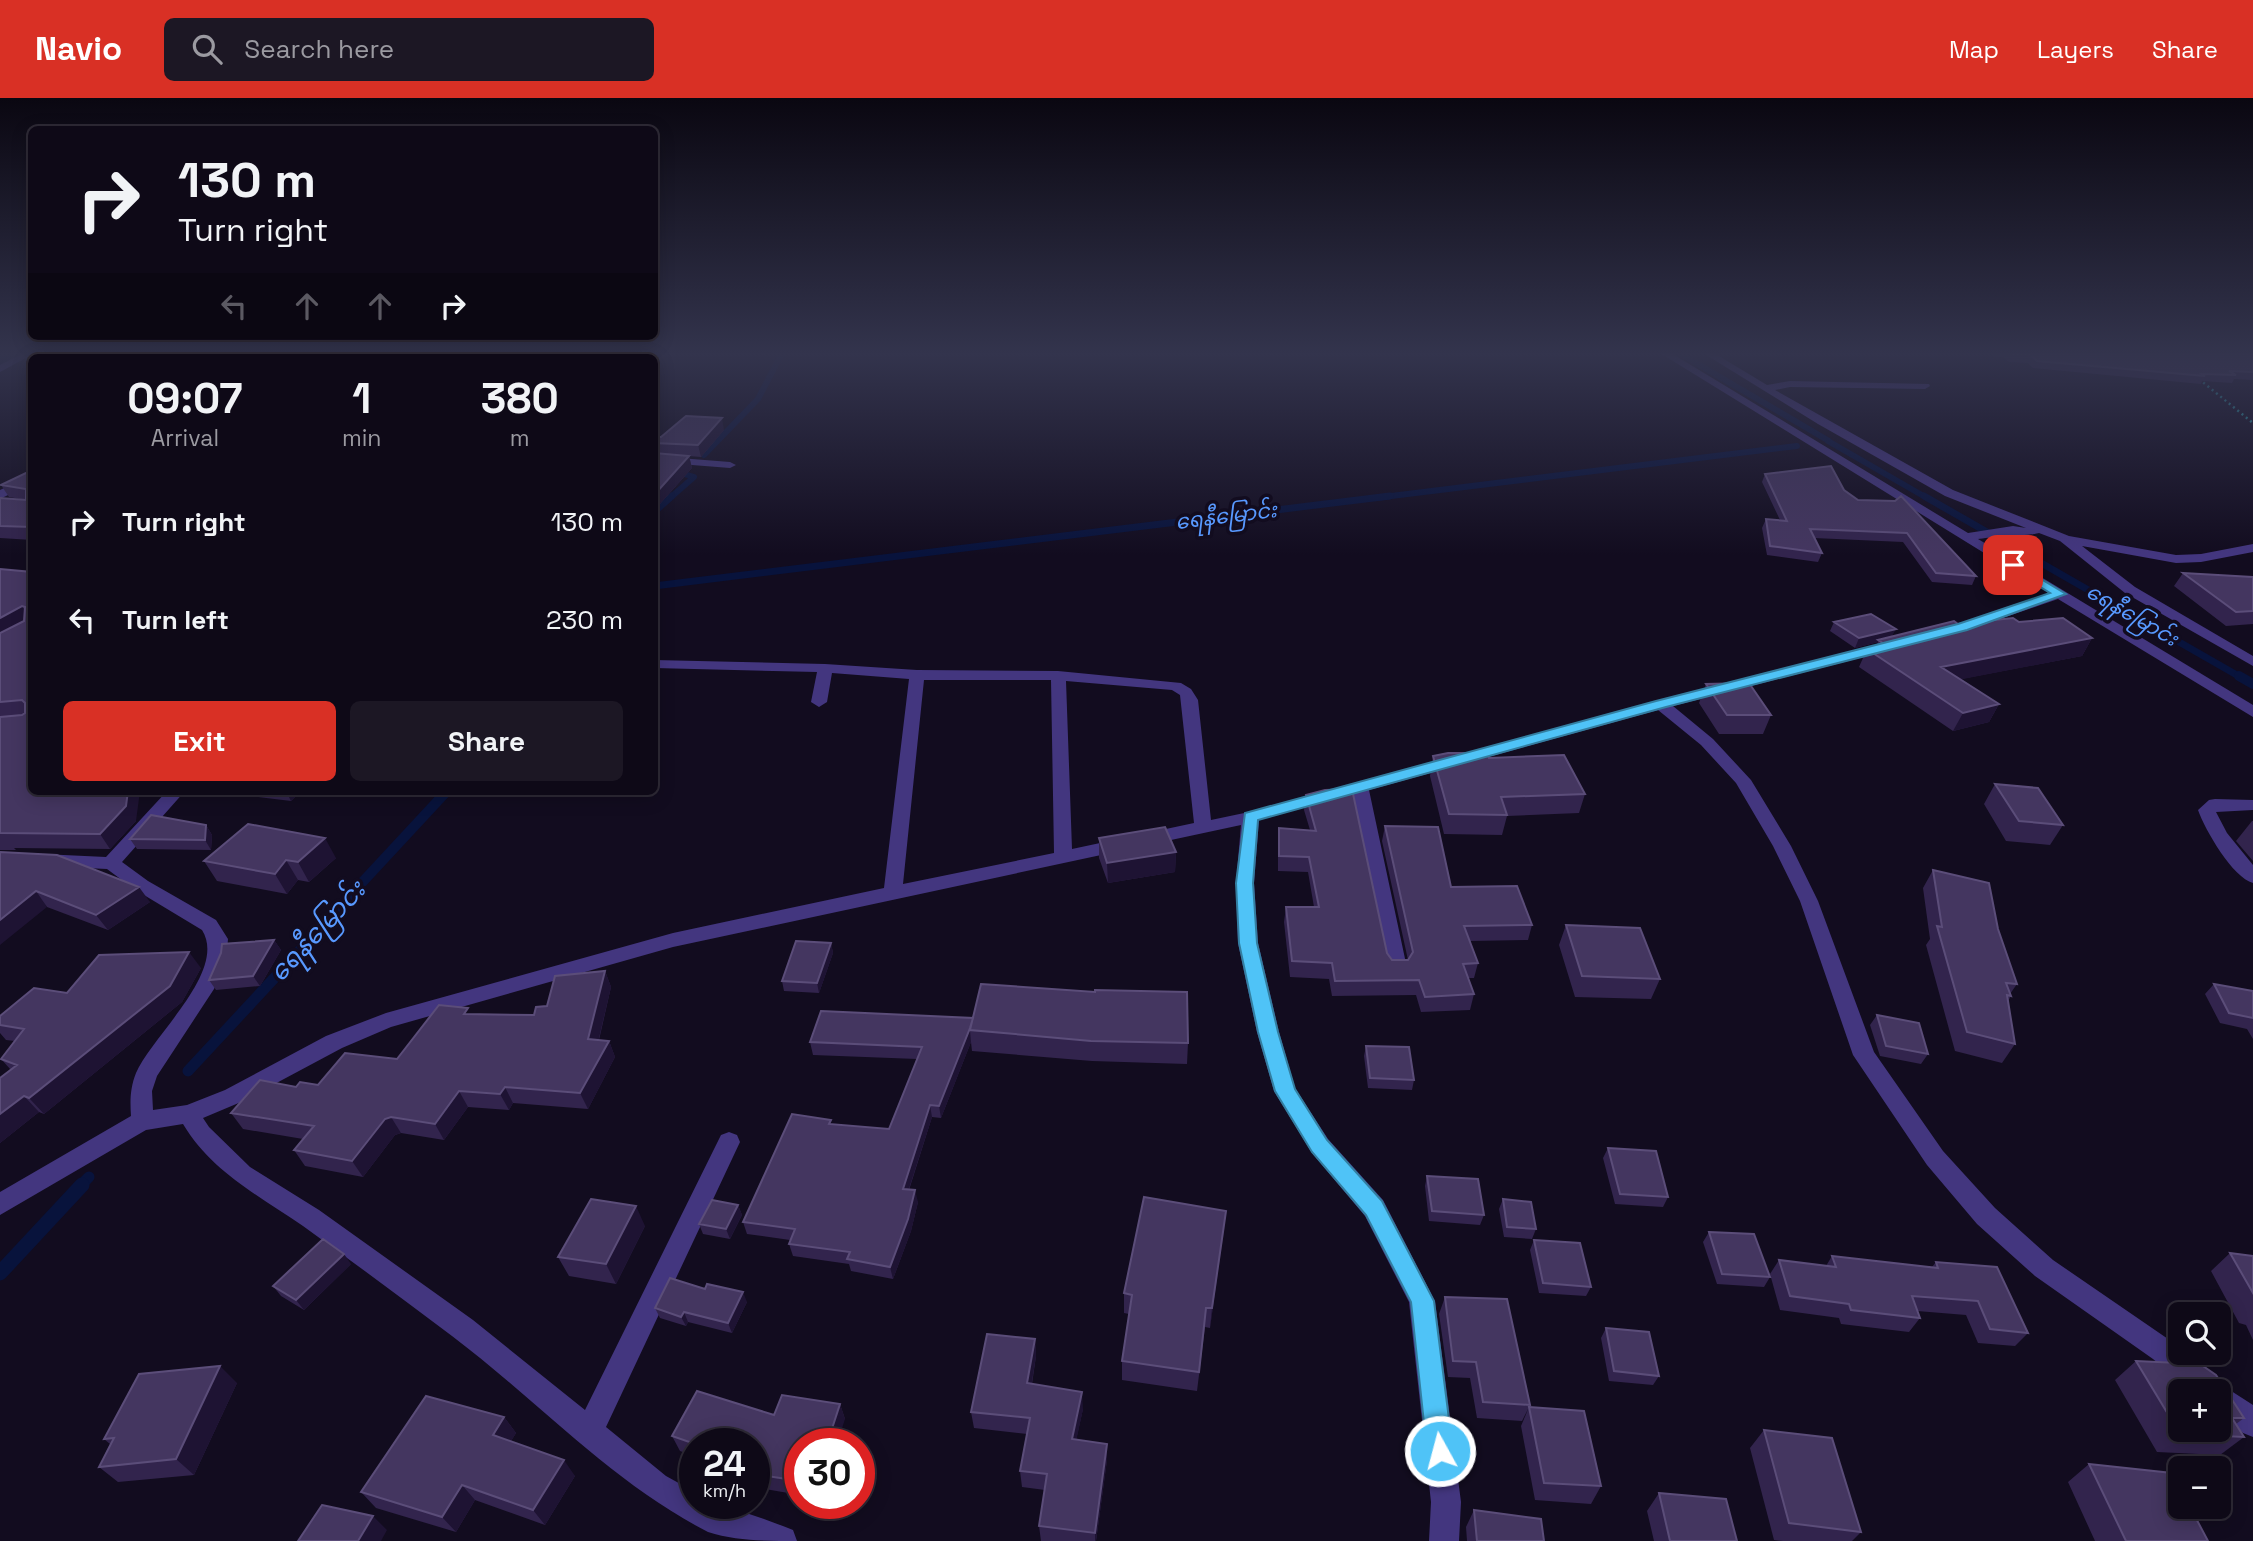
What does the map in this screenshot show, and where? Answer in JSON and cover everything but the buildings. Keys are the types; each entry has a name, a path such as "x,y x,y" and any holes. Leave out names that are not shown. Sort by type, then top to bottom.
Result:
{"street":[{"path":"1775,420 2253,712"},
{"path":"1822,420 1949,493 2064,538 2130,590 2253,662"},
{"path":"658,461 730,465"},
{"path":"0,495 28,480"},
{"path":"1966,537 2013,530 2176,558 2201,558 2253,548"},
{"path":"1936,634 2060,594"},
{"path":"0,1204 142,1121 190,1114 244,1090 334,1042 386,1021 673,940 1250,817 1661,704 1910,641"},
{"path":"658,664 825,668 918,675 1058,676 1176,686 1186,692 1190,700 1203,828"},
{"path":"819,702 825,668"},
{"path":"892,894 918,675"},
{"path":"1058,676 1063,858"},
{"path":"1661,704 1707,742 1742,780 1782,846 1809,901 1864,1055 1934,1158 1986,1216 2044,1268 2162,1350 2198,1379"},
{"path":"1360,786 1396,968"},
{"path":"111,863 172,795"},
{"path":"2253,805 2216,804 2207,810 2210,821 2221,838 2253,877"},
{"path":"1250,817 1245,883 1248,943 1268,1032 1285,1091 1320,1146 1374,1208 1422,1301 1446,1502 1444,1541"},
{"path":"0,858 111,863 141,885 209,925 218,939 216,962 204,989 147,1073 141,1091 142,1121"},
{"path":"190,1114 201,1134 242,1174 310,1218 464,1329 656,1486 720,1522 782,1541"},
{"path":"589,1432 729,1142"},
{"path":"2231,1406 2253,1423"}],"waterway":[{"name":"ရေနီမြောင်း","path":"704,455 737,420"},
{"name":"ရေနီမြောင်း","path":"1794,420 1829,441"},
{"name":"ရေနီမြောင်း","path":"1828,441 1927,498"},
{"name":"ရေနီမြောင်း","path":"1375,498 1797,446"},
{"name":"ရေနီမြောင်း","path":"670,498 694,477 681,473 686,470"},
{"name":"ရေနီမြောင်း","path":"658,508 672,496"},
{"name":"ရေနီမြောင်း","path":"658,586 1390,496"},
{"name":"ရေနီမြောင်း","path":"1924,496 2242,678"},
{"name":"ရေနီမြောင်း","path":"2239,676 2253,684"},
{"name":"ရေနီမြောင်း","path":"343,903 443,795"},
{"name":"ရေနီမြောင်း","path":"188,1071 345,902"},
{"name":"ရေနီမြောင်း","path":"80,1186 89,1177"},
{"name":"ရေနီမြောင်း","path":"0,1273 82,1185"}],"route":[{"path":"1440,1451 1422,1301 1374,1208 1320,1146 1285,1091 1268,1032 1248,943 1245,883 1250,817 1661,704 1962,627 2060,594 2013,565"}]}
